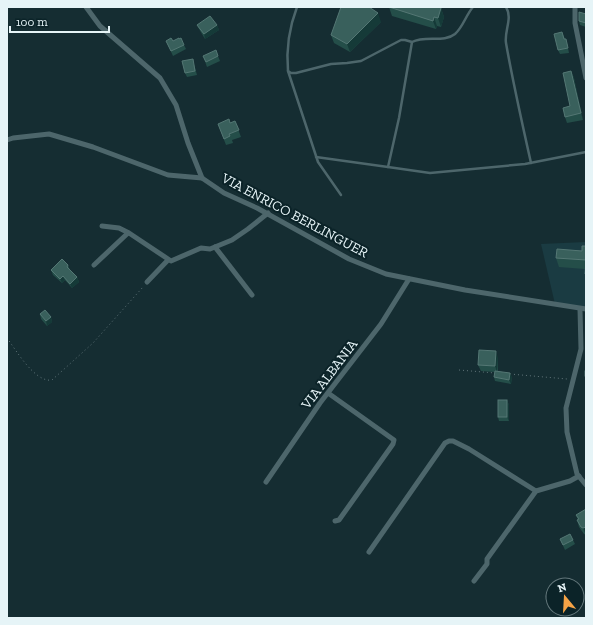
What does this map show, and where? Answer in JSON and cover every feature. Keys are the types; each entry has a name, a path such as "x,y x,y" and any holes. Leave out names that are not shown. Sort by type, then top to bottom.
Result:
{"street":[{"name":"VIA ENRICO BERLINGUER","path":"86,7 100,26 160,78 176,105 188,143 202,178 224,193 268,213 348,259 386,274 465,290 583,309"},
{"path":"575,7 575,23 586,78"},
{"path":"7,140 49,134 93,147 168,175 202,178"},
{"path":"102,226 119,228 171,261 200,248 210,249 232,240 268,213"},
{"path":"94,265 128,233"},
{"path":"215,246 252,295"},
{"path":"147,282 168,260"},
{"name":"VIA ALBANIA","path":"266,482 328,393 381,324 409,279"},
{"path":"583,309 581,349 566,408 567,432 577,474 586,485"},
{"path":"328,393 394,440 393,444 339,520 335,521"},
{"path":"369,552 445,443 449,441 453,441 469,449 536,491"},
{"path":"474,582 487,564 487,559 536,491 570,481 579,476"}],"lane":[{"path":"297,7 291,22 288,44 288,71 318,162 341,195"},
{"path":"288,71 291,73 296,73 323,65 361,61 401,40 412,42 425,38 448,38 454,35 458,30 472,7"},
{"path":"506,7 508,14 508,25 505,35 506,42 531,163"},
{"path":"388,167 399,118 412,42"},
{"path":"316,157 430,173 531,163 586,152"}],"path":[{"path":"7,338 30,368 41,379 52,380 92,343 147,282"},
{"path":"459,370 496,373"},
{"path":"504,373 573,380"}],"shaded area":[{"path":"586,242 586,309 555,304 541,244"}],"building":[{"path":"341,7 369,7 378,13 347,44 331,35"},
{"path":"389,7 441,8 438,18 434,17 433,21"},
{"path":"579,12 586,14 586,23 579,21"},
{"path":"210,16 217,25 204,34 197,25"},
{"path":"562,32 564,39 566,39 568,48 558,50 554,34"},
{"path":"171,38 173,41 181,38 184,45 171,51 166,41"},
{"path":"216,50 218,56 206,62 203,56"},
{"path":"193,59 195,71 185,73 182,61"},
{"path":"571,71 581,113 565,117 563,108 570,106 563,73"},
{"path":"229,119 230,123 235,121 239,130 229,134 230,136 224,139 218,124"},
{"path":"582,246 586,246 586,260 556,258 557,249 582,251"},
{"path":"62,259 68,265 67,267 77,277 70,284 63,276 60,279 51,270"},
{"path":"45,310 51,317 46,321 40,314"},
{"path":"479,350 496,351 495,366 478,365"},
{"path":"495,371 510,373 509,380 494,377"},
{"path":"498,400 507,400 507,417 498,417"},
{"path":"586,509 586,527 583,528 577,520 579,519 576,515"},
{"path":"570,534 573,540 563,545 560,539"}]}
